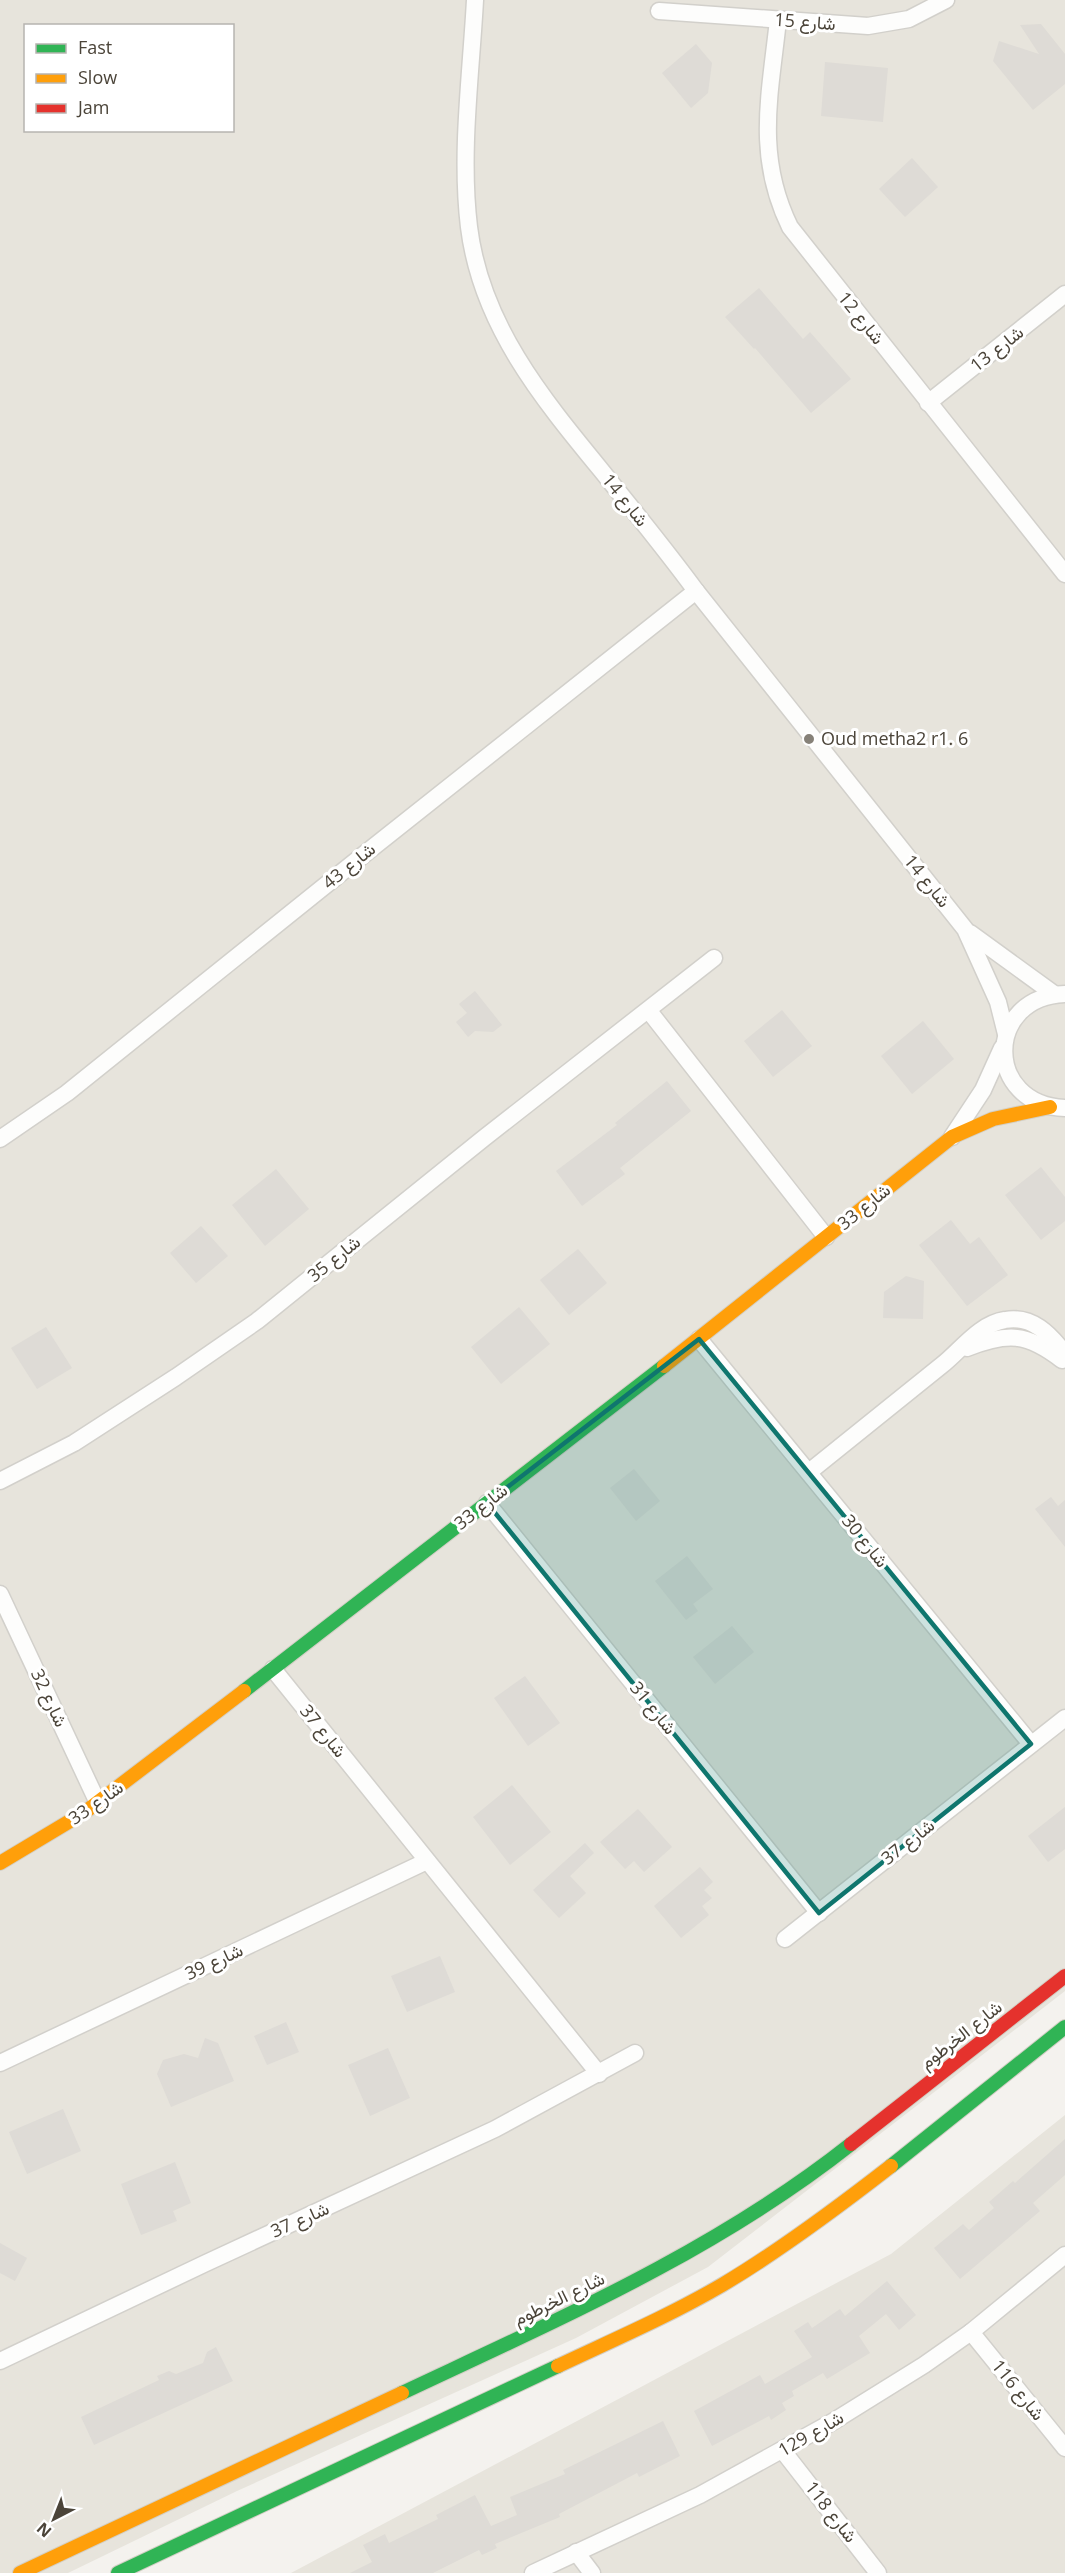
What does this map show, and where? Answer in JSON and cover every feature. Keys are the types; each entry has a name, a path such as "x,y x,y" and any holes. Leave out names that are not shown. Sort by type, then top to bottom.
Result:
{"main road":[{"name":"شارع 33","path":"0,1863 98,1803 699,1339 952,1137 993,1119 1057,1108"},
{"name":"شارع الخرطوم","path":"20,2573 594,2303 687,2254 732,2228 804,2180 1065,1976"},
{"path":"118,2573 631,2332 705,2294 749,2268 834,2209 1065,2027"}],"street":[{"name":"شارع 14","path":"475,0 466,198 469,229 483,287 505,340 554,413 664,547 696,591 965,929 987,973 998,1002 1005,1039 1004,1061 1010,1078 1027,1096 1057,1108"},
{"name":"شارع 15","path":"658,11 878,25 909,19 946,0"},
{"name":"شارع 12","path":"778,20 767,149 773,186 780,207 802,245 1065,574"},
{"name":"شارع 13","path":"928,403 1065,294"},
{"name":"شارع 43","path":"0,1139 67,1093 696,591"},
{"name":"شارع 14","path":"965,929 1060,994"},
{"name":"شارع 35","path":"0,1481 74,1443 257,1321 484,1138 714,958"},
{"name":"شارع 33","path":"952,1137 983,1090 1013,1019 1024,1007 1038,998 1060,994"},
{"path":"649,1011 826,1237"},
{"path":"809,1472 986,1327 1013,1319 1025,1321 1045,1331 1065,1354"},
{"path":"953,1356 983,1342 1010,1336 1028,1338 1038,1342 1065,1362"},
{"name":"شارع 30","path":"699,1339 1031,1744"},
{"name":"شارع 31","path":"487,1503 819,1913"},
{"name":"شارع 32","path":"0,1594 98,1803"},
{"name":"شارع 37","path":"273,1669 599,2074"},
{"path":"1031,1744 1065,1718"},
{"name":"شارع 37","path":"785,1940 1031,1744"},
{"name":"شارع 39","path":"0,2063 427,1861"},
{"name":"شارع 37","path":"0,2361 437,2157 599,2074 635,2053"},
{"name":"شارع 129","path":"533,2573 700,2495 783,2451 876,2396 971,2331 1065,2255"},
{"name":"شارع 116","path":"971,2331 1065,2448"},
{"name":"شارع 118","path":"783,2451 879,2573"},
{"path":"576,2552 592,2573"}],"highlighted area":[{"path":"699,1339 1031,1744 819,1913 487,1503"}],"shaded area":[{"path":"0,0 1065,0 1065,1991 708,2267 576,2338 237,2491 68,2573 0,2573"},
{"path":"1065,2115 1065,2573 291,2573 891,2254"}],"building":[{"path":"1041,24 1065,54 1065,84 1033,110 993,61 999,41 1039,54 1020,25"},
{"path":"696,44 712,63 708,93 691,108 662,73"},
{"path":"825,62 888,68 883,122 821,116"},
{"path":"912,158 938,187 905,217 879,189"},
{"path":"759,288 803,339 810,332 851,379 811,413 725,317"},
{"path":"475,991 502,1025 493,1032 475,1031 468,1037 456,1022 467,1013 459,1004"},
{"path":"782,1010 812,1046 773,1077 744,1041"},
{"path":"923,1021 954,1059 912,1094 881,1056"},
{"path":"667,1081 691,1111 620,1168 625,1174 582,1206 556,1171 617,1125 615,1123"},
{"path":"1041,1167 1065,1197 1065,1221 1041,1240 1005,1195"},
{"path":"276,1169 309,1209 265,1246 232,1205"},
{"path":"951,1220 970,1244 979,1237 1008,1275 967,1306 919,1245"},
{"path":"201,1226 228,1256 196,1283 170,1253"},
{"path":"578,1249 607,1283 569,1315 540,1280"},
{"path":"906,1276 924,1281 923,1319 883,1318 884,1292"},
{"path":"519,1307 550,1344 501,1384 471,1347"},
{"path":"46,1327 72,1368 37,1389 11,1348"},
{"path":"634,1469 660,1501 636,1521 610,1488"},
{"path":"1051,1497 1058,1506 1065,1500 1065,1547 1035,1509"},
{"path":"687,1556 713,1589 693,1604 698,1611 686,1620 655,1581"},
{"path":"732,1626 754,1652 715,1684 693,1657"},
{"path":"525,1676 560,1723 528,1746 494,1698"},
{"path":"512,1785 551,1832 510,1865 473,1817"},
{"path":"1065,1807 1065,1849 1048,1862 1028,1836"},
{"path":"638,1809 672,1847 644,1872 634,1861 625,1869 600,1842"},
{"path":"585,1843 594,1853 570,1876 586,1893 559,1918 533,1890"},
{"path":"700,1867 713,1882 704,1890 712,1898 702,1906 709,1915 681,1938 654,1906"},
{"path":"440,1956 455,1992 407,2012 391,1976"},
{"path":"286,2022 299,2052 267,2065 254,2036"},
{"path":"205,2038 218,2043 234,2081 171,2107 157,2074 163,2060 184,2054 198,2058"},
{"path":"388,2048 410,2098 370,2116 348,2065"},
{"path":"63,2109 81,2151 27,2174 9,2132"},
{"path":"1065,2139 1065,2175 1033,2203 1040,2211 960,2279 934,2248 963,2224 969,2230 994,2208 989,2202 1013,2181 1015,2183"},
{"path":"175,2162 191,2203 173,2211 177,2221 141,2235 121,2184"},
{"path":"0,2243 27,2258 15,2281 0,2273"},
{"path":"887,2281 916,2315 899,2330 886,2314 859,2336 870,2353 827,2379 823,2373 792,2391 794,2396 782,2403 786,2410 771,2420 769,2416 712,2446 694,2411 760,2375 765,2384 812,2357 794,2331 808,2322 812,2328 840,2309 845,2316"},
{"path":"216,2347 233,2381 94,2445 81,2417 159,2380 157,2376 169,2371 176,2374 203,2363 207,2352"},
{"path":"663,2421 680,2456 639,2477 637,2473 559,2514 560,2517 495,2544 497,2548 482,2555 479,2550 433,2573 350,2573 372,2562 363,2545 385,2534 389,2543 438,2519 436,2515 475,2495 491,2526 517,2515 510,2497 565,2474 563,2470"}],"traffic: fast":[{"path":"244,1691 664,1366"},
{"path":"891,2166 1065,2027"},
{"path":"402,2393 577,2310 690,2251 746,2218 851,2144"},
{"path":"118,2573 558,2366"}],"traffic: slow":[{"path":"664,1366 952,1137 993,1119 1050,1107"},
{"path":"0,1863 85,1812 244,1691"},
{"path":"558,2366 722,2285 766,2258 891,2166"},
{"path":"20,2573 402,2393"}],"traffic: jam":[{"path":"851,2144 1065,1976"}],"place":[{"name":"Oud metha2 r1. 6","path":"809,739"}]}
